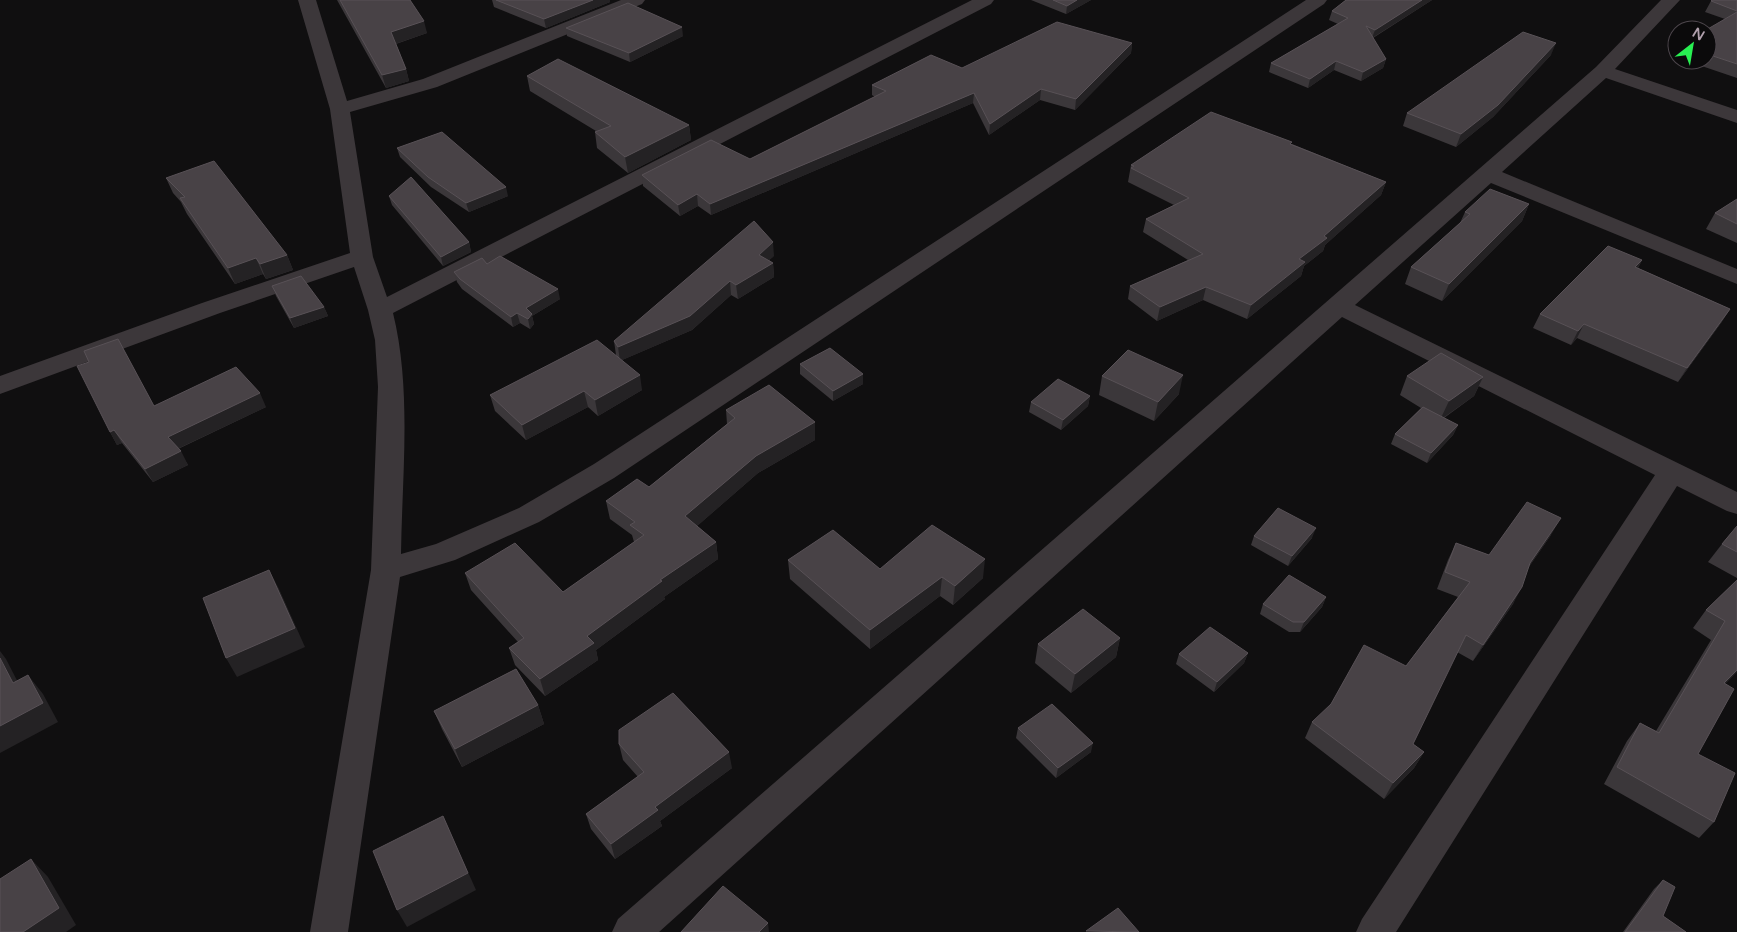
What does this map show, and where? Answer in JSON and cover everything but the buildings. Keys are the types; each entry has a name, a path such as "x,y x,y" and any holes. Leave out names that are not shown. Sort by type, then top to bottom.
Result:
{"street":[{"path":"307,0 340,108 362,257 380,310 387,340 392,387 386,570 329,932"},
{"path":"340,108 430,83 636,0"},
{"path":"380,310 985,0"},
{"path":"386,570 445,552 529,515 604,471 1318,0"},
{"path":"631,932 1488,174 1603,70 1671,0"},
{"path":"1603,70 1737,117"},
{"path":"1488,174 1737,277"},
{"path":"0,385 211,308 362,257"},
{"path":"1339,306 1737,504"},
{"path":"1375,932 1671,472"}]}
